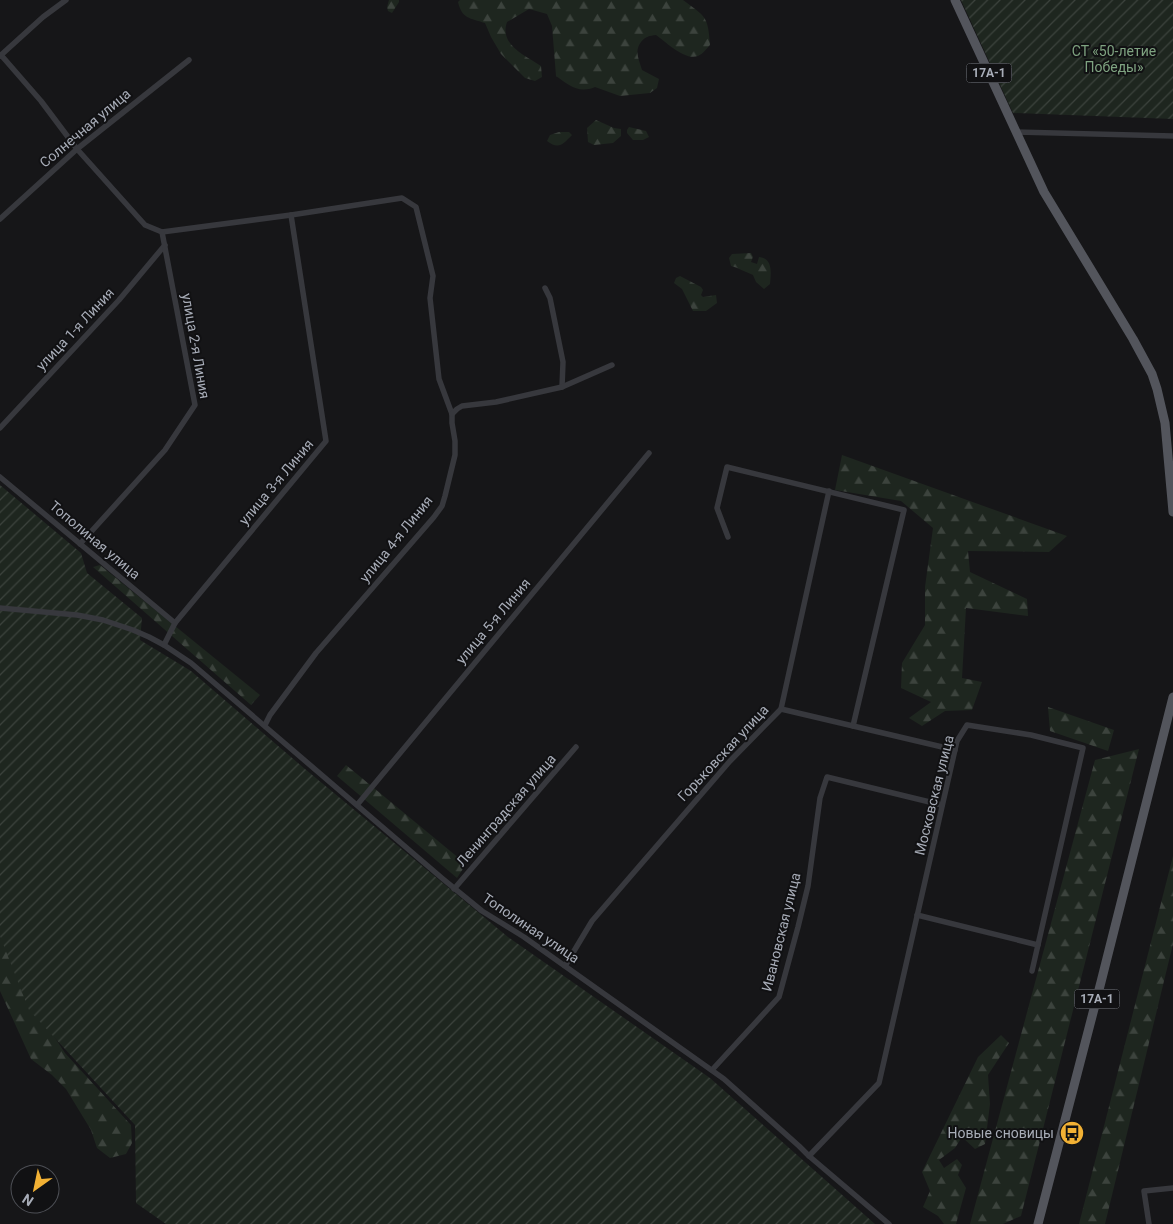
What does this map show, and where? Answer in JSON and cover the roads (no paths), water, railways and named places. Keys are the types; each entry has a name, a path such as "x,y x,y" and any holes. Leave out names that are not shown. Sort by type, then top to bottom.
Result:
{"main road":[{"name":"17А-1","path":"956,0 1044,192 1133,338 1152,374 1165,423 1173,512"},
{"name":"17А-1","path":"1038,1224 1173,697"}],"street":[{"path":"66,0 43,17 0,55 41,101 77,148 145,225 162,232 292,215"},
{"name":"Солнечная улица","path":"0,219 77,148 189,60"},
{"path":"1016,132 1173,136"},
{"name":"улица 4-я Линия","path":"265,726 270,716 316,653 442,506 455,455 452,414 439,379 430,298 433,276 416,207 402,198 292,215"},
{"name":"улица 3-я Линия","path":"164,645 175,623 326,440 292,215"},
{"name":"улица 2-я Линия","path":"80,544 165,450 195,405 162,232"},
{"name":"улица 1-я Линия","path":"0,428 119,300 165,245"},
{"path":"545,288 550,298 563,362 562,386"},
{"path":"452,414 462,406 496,402 562,386 612,365"},
{"name":"улица 5-я Линия","path":"357,805 649,453"},
{"path":"728,537 717,508 727,466 904,510 853,726"},
{"name":"Тополиная улица","path":"0,477 175,623"},
{"name":"Горьковская улица","path":"565,966 592,922 730,761 782,709 828,491"},
{"name":"Тополиная улица","path":"0,608 77,614 104,620 133,630 164,645 206,674 454,889 482,911 524,937 724,1079 809,1156 889,1224"},
{"path":"782,709 955,750"},
{"name":"Московская улица","path":"809,1156 879,1083 957,741 967,725 1031,735 1083,748 1032,971"},
{"name":"Ленинградская улица","path":"454,889 576,747"},
{"name":"Ивановская улица","path":"712,1070 780,997 808,886 820,798 827,777 942,805"},
{"path":"918,915 1038,945"},
{"path":"1149,1224 1144,1191 1173,1188"}],"place":[{"name":"Новые сновицы","path":"1072,1133"}],"park label":[{"name":"СТ «50-летие Победы»","path":"1114,59"}]}
